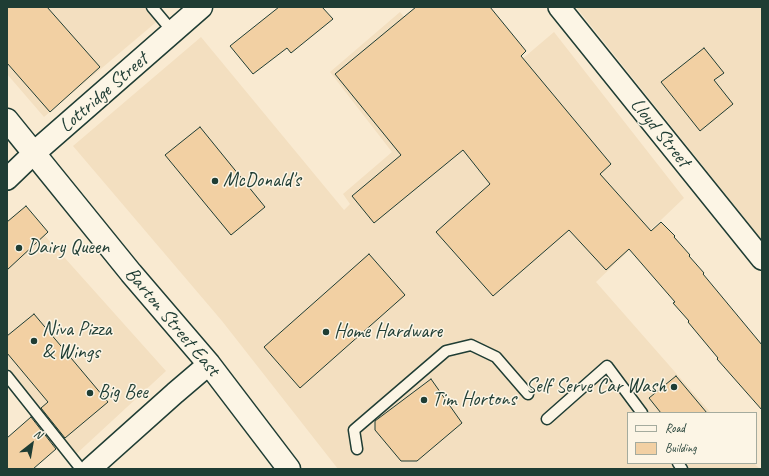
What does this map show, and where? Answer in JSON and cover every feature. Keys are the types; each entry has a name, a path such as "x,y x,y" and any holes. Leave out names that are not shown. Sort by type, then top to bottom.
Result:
{"main road":[{"name":"Lottridge Street","path":"34,153 201,7"},
{"name":"Barton Street East","path":"7,120 130,273 209,364 289,469"}],"street":[{"name":"Lloyd Street","path":"559,7 762,259"},
{"name":"Lottridge Street","path":"7,179 34,153"},
{"path":"90,469 209,364"}],"lane":[{"path":"152,7 173,32"},
{"path":"357,449 354,430 446,351 471,345 496,357 528,394"},
{"path":"547,419 607,366 641,412"},
{"path":"7,376 81,469"}],"shaded area":[{"path":"7,7 151,7 161,18 44,117 7,74"},
{"path":"576,7 762,7 762,240"},
{"path":"400,12 474,100 554,32 684,198 596,282 710,412 627,412 627,464 755,464 760,469 338,469 222,321 73,146 201,37 344,210 350,204 343,194 392,152 330,72"},
{"path":"21,209 166,371 73,457 7,377 7,221"}],"building":[{"path":"7,7 47,7 100,67 50,112 7,63"},
{"path":"279,7 322,7 333,19 291,53 287,48 253,74 230,46"},
{"path":"416,7 490,7 526,51 521,56 611,164 600,174 651,231 661,222 675,236 674,237 704,273 703,274 762,345 762,410 717,359 718,358 688,322 689,321 673,303 675,302 629,249 606,270 569,230 493,296 436,232 490,184 463,150 374,223 352,196 401,155 335,74"},
{"path":"704,48 724,73 714,80 733,104 700,131 661,82"},
{"name":"McDonald's","path":"200,127 265,207 231,235 165,155"},
{"name":"Dairy Queen","path":"26,206 48,232 7,270 7,222"},
{"path":"369,254 405,295 300,388 264,347"},
{"path":"34,314 108,402 65,438 41,408 48,402 7,353 7,336"},
{"name":"Self Serve Car Wash","path":"676,376 706,412 660,412 649,398"},
{"name":"Tim Hortons","path":"431,379 462,423 417,461 401,461 375,430 375,421"},
{"path":"31,417 56,449 33,469 7,469 7,438"}],"place":[{"name":"McDonald's","path":"215,181"},
{"name":"Dairy Queen","path":"19,248"},
{"name":"Home Hardware","path":"326,332"},
{"name":"Niva Pizza & Wings","path":"34,341"},
{"name":"Self Serve Car Wash","path":"674,387"},
{"name":"Big Bee","path":"90,393"},
{"name":"Tim Hortons","path":"424,400"}]}
